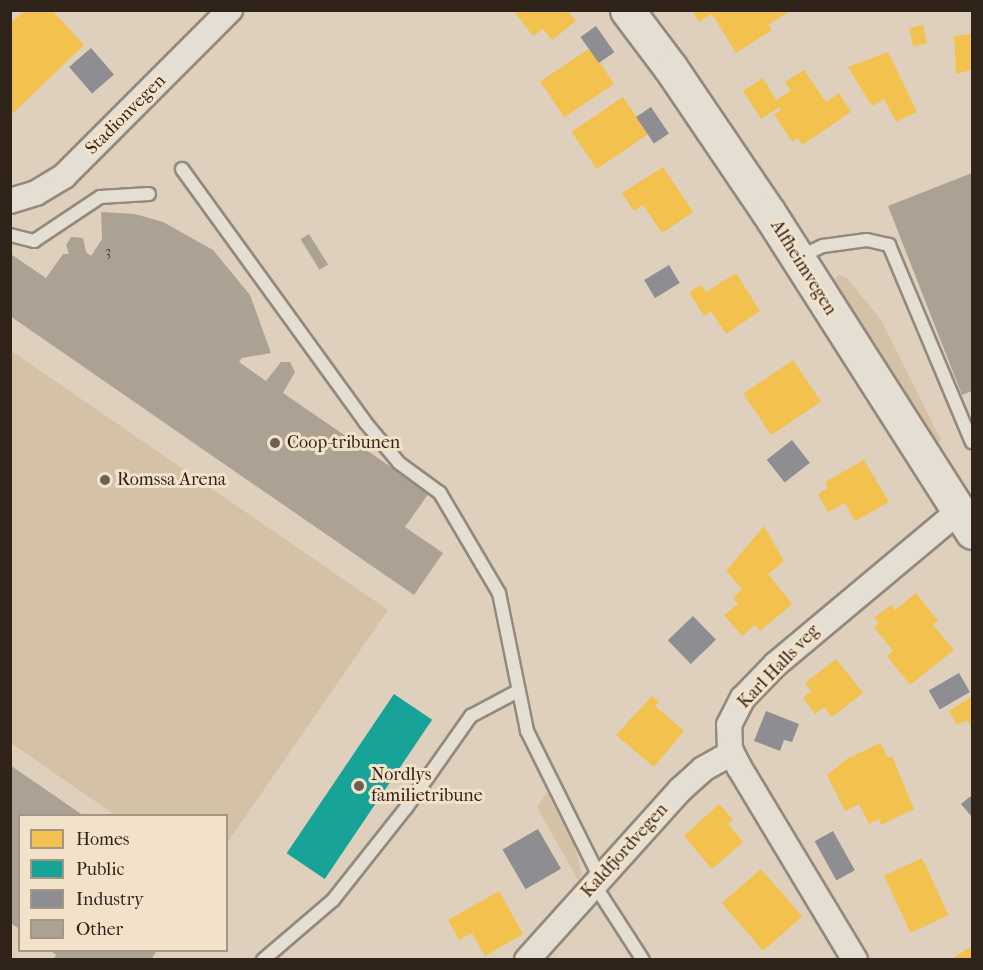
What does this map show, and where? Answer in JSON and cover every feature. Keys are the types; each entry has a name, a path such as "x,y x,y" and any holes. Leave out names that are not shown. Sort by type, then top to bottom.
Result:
{"street":[{"name":"Stadionvegen","path":"10,201 36,193 64,176 230,10"},
{"name":"Alfheimvegen","path":"627,10 695,103 966,516"},
{"name":"Karl Halls veg","path":"855,960 732,753 729,725 743,698 814,629 966,516"},
{"name":"Kaldfjordvegen","path":"527,960 680,790 703,769 732,753"}],"lane":[{"path":"182,169 365,422 399,463 440,493 499,593 518,692 531,741 597,881 643,960"},
{"path":"10,235 34,240 100,197 149,194"},
{"path":"796,259 834,245 867,240 889,245 972,441"},
{"path":"263,960 333,900 406,808 471,716 518,692"}],"shaded area":[{"path":"839,275 847,278 881,320 941,440 935,444 830,282"},
{"name":"Romssa Arena","path":"10,350 388,610 228,842 228,814 114,814 11,743"},
{"path":"547,792 575,846 582,874 578,880 537,807"}],"building: Homes":[{"path":"26,10 52,10 84,45 12,114 10,23"},
{"path":"513,10 567,10 576,21 552,40 543,29 533,36"},
{"path":"692,10 786,10 787,13 768,25 772,30 736,53 712,14 699,22"},
{"path":"923,25 927,44 913,46 909,28"},
{"path":"972,34 972,74 971,70 956,74 954,36"},
{"path":"590,48 614,84 564,117 540,82"},
{"path":"888,52 917,112 896,122 884,99 872,106 848,67"},
{"path":"804,70 826,102 839,93 851,112 802,145 798,138 792,142 774,114 781,110 779,107 761,119 743,91 763,78 776,100 791,91 785,82"},
{"path":"623,97 648,134 597,169 572,132"},
{"path":"663,167 693,212 662,233 643,205 634,211 622,193"},
{"path":"736,273 760,311 726,334 711,311 704,316 689,292 701,285 706,292"},
{"path":"793,360 821,401 771,435 743,394"},
{"path":"864,460 889,502 855,521 845,503 828,512 818,494 828,488 825,482"},
{"path":"764,526 784,561 768,574 792,604 760,631 755,625 742,636 724,615 738,604 733,598 742,589 726,571"},
{"path":"916,593 938,621 933,625 954,650 910,685 887,656 893,651 874,627 879,623 874,618 891,605 895,610"},
{"path":"836,659 863,693 832,717 824,707 815,714 803,698 811,691 805,683"},
{"path":"652,696 659,702 655,706 684,731 654,767 616,735"},
{"path":"972,696 972,729 967,720 957,725 949,711"},
{"path":"880,743 888,758 892,756 914,809 881,825 879,819 869,824 859,804 845,811 827,775 847,759"},
{"path":"719,804 733,820 728,824 743,842 712,869 684,836"},
{"path":"922,858 949,915 911,933 884,876"},
{"path":"761,869 802,917 763,951 722,903"},
{"path":"499,891 523,934 485,956 472,933 459,940 448,920"},
{"path":"972,946 972,960 950,960"}],"building: Public":[{"name":"Nordlys familietribune","path":"394,694 432,720 325,879 287,853"}],"building: Industry":[{"path":"596,26 614,52 599,63 580,37"},
{"path":"91,48 114,74 92,93 69,67"},
{"path":"651,107 669,134 654,144 636,117"},
{"path":"669,265 680,283 655,298 644,280"},
{"path":"792,440 810,463 785,483 767,460"},
{"path":"693,616 716,640 691,664 668,640"},
{"path":"959,673 970,692 940,710 929,690"},
{"path":"766,711 799,724 792,742 784,740 780,751 754,741"},
{"path":"972,795 972,815 971,816 961,804"},
{"path":"538,829 561,869 525,889 502,850"},
{"path":"833,831 855,870 836,881 815,841"}],"building: Other":[{"path":"972,173 972,391 962,395 888,206"},
{"name":"Romssa Arena","path":"101,212 135,214 163,222 213,250 250,295 271,353 242,358 239,362 266,381 281,362 290,362 295,372 283,393 429,493 405,527 443,553 414,595 10,316 12,255 46,278 63,254 69,254 66,245 71,237 83,238 86,252 91,256 102,239"},
{"path":"309,234 328,265 320,270 301,239"},
{"path":"10,765 81,814 18,814 18,928 10,923"},
{"path":"52,952 156,952 151,960 54,960 56,955"}],"place":[{"name":"Coop-tribunen","path":"275,443"},
{"name":"Romssa Arena","path":"105,480"},
{"name":"Nordlys familietribune","path":"359,786"}]}
